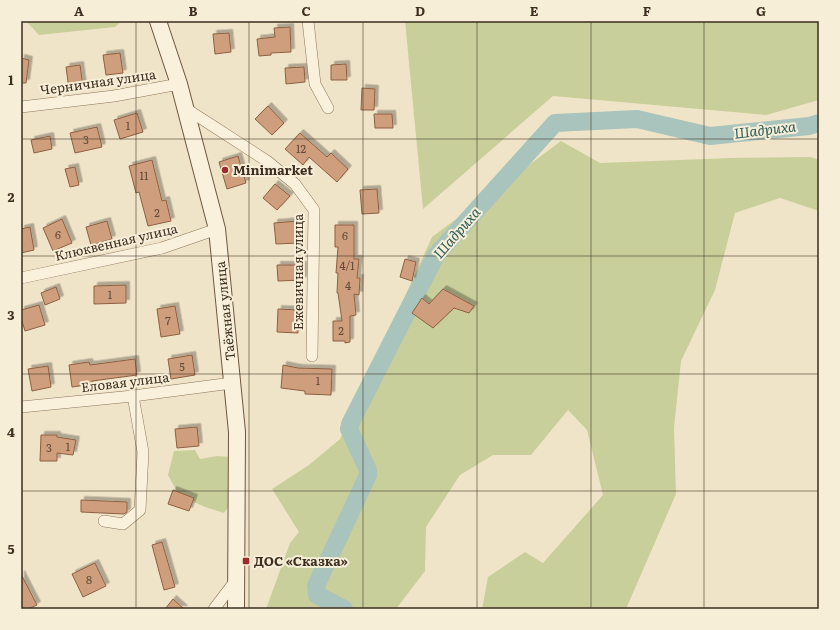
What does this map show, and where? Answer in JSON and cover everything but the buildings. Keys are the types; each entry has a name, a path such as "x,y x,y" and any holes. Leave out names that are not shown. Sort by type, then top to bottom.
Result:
{"street":[{"name":"Таёжная улица","path":"158,21 185,108 217,230 237,432 236,609"},
{"path":"308,21 315,84 328,108"},
{"name":"Черничная улица","path":"21,107 114,96 178,84"},
{"name":"Ежевичная улица","path":"185,108 267,161 295,184 314,210 312,356"},
{"name":"Клюквенная улица","path":"21,278 162,248 217,230"},
{"name":"Еловая улица","path":"21,407 133,396 232,383"},
{"path":"104,521 123,524 140,510 143,452 133,396"},
{"path":"214,609 236,580"}],"green space":[{"path":"26,21 122,21 115,27 39,35"},
{"path":"405,21 819,21 819,100 766,115 553,96 423,209"},
{"path":"561,141 600,163 732,158 811,157 819,160 819,211 780,198 735,213 715,290 681,361 674,428 676,494 626,609 482,609 488,577 525,552 543,563 603,495 587,430 568,410 531,455 493,455 460,475 426,527 425,571 396,609 266,609 290,543 299,532 272,489 309,465 340,439 432,237"},
{"path":"195,450 200,459 217,456 232,457 233,501 224,513 205,507 179,495 168,475 174,451"}],"waterway":[{"name":"Шадриха","path":"344,609 317,595 316,586 368,475 368,470 349,429 350,424 436,255 555,123 637,119 710,136 809,126 819,123"}],"place":[{"name":"Minimarket","path":"225,170"},
{"name":"ДОС «Сказка»","path":"246,561"}]}
